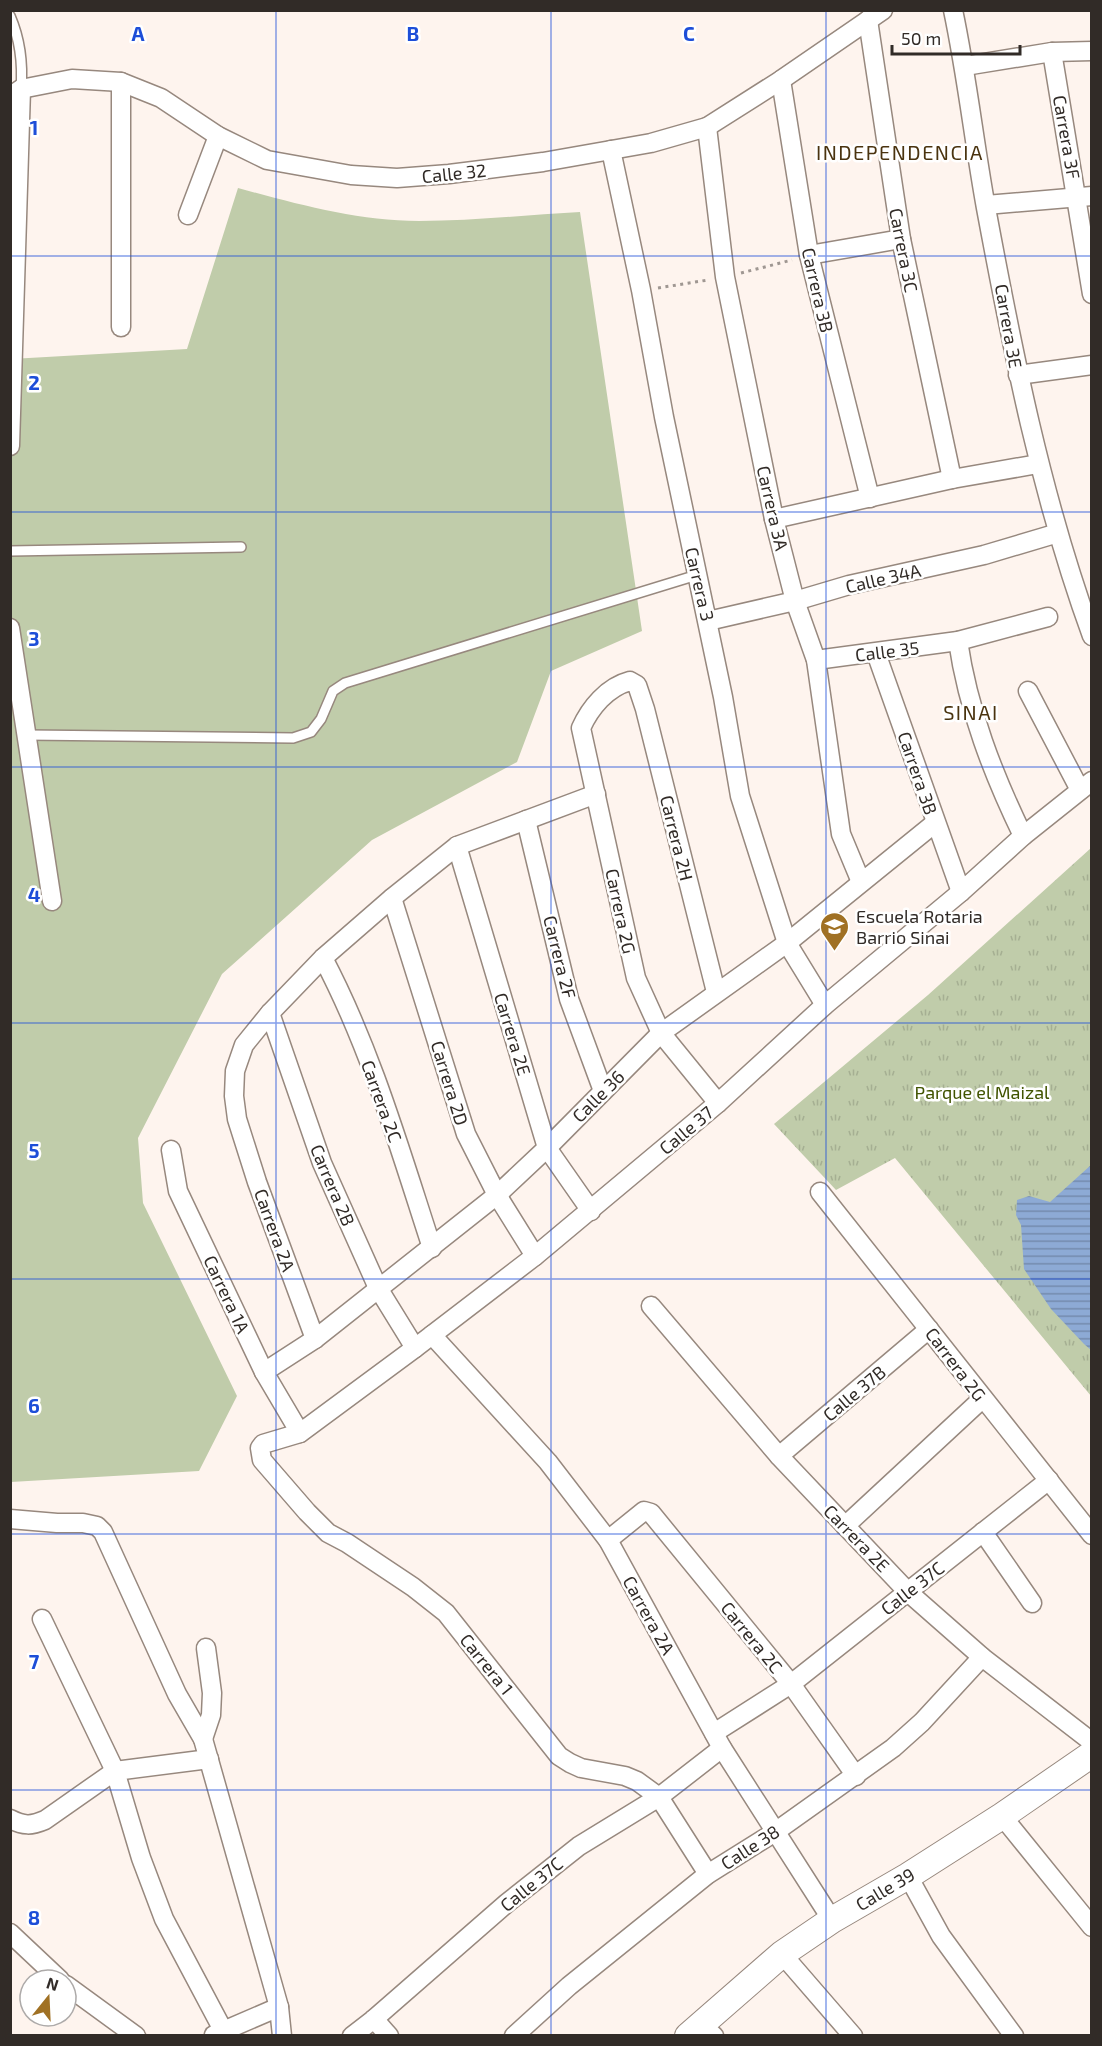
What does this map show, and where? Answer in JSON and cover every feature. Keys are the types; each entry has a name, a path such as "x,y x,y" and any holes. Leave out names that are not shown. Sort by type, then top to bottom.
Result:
{"street":[{"name":"Carrera 3E","path":"953,10 965,66 986,206 1018,375 1038,464 1092,636"},
{"name":"Calle 32","path":"16,92 72,79 121,82 161,98 218,136 267,160 351,175 397,178 448,174 543,162 651,144 707,127 876,15"},
{"name":"Carrera 3C","path":"876,15 901,238 952,479"},
{"path":"965,66 1052,51 1092,51"},
{"name":"Carrera 3F","path":"1052,51 1084,197 1092,294"},
{"name":"Carrera 3B","path":"781,80 808,255 870,498"},
{"path":"121,82 121,327"},
{"path":"10,446 16,92"},
{"name":"Carrera 3A","path":"707,127 726,277 774,519 795,601 816,660 841,834 861,882"},
{"path":"188,215 218,136"},
{"name":"Carrera 3","path":"611,150 641,290 664,417 708,621 740,796 787,943 825,1005"},
{"path":"986,206 1084,197"},
{"path":"808,255 901,238"},
{"path":"1018,375 1092,365"},
{"path":"774,519 952,479 1038,464"},
{"name":"Calle 34A","path":"708,621 795,601 849,585 984,555 1058,533"},
{"name":"Calle 35","path":"816,660 958,641 1048,617"},
{"path":"10,628 52,901"},
{"path":"958,641 977,727 1001,791 1023,836"},
{"name":"Carrera 3B","path":"876,653 961,892"},
{"name":"Carrera 2G","path":"637,685 630,681 623,683 598,701 581,728 636,978 661,1033 718,1103"},
{"name":"Carrera 2H","path":"637,685 716,992"},
{"path":"1028,691 1086,786"},
{"name":"Calle 37","path":"260,1448 263,1444 300,1432 535,1256 718,1103 825,1005 961,892 1023,836 1086,786"},
{"name":"Carrera 2A","path":"315,1339 257,1182 237,1119 234,1096 235,1071 243,1045 323,958 457,846 596,794"},
{"name":"Carrera 2F","path":"526,820 569,999 603,1091"},
{"name":"Calle 36","path":"264,1372 315,1339 497,1195 661,1033 787,943 935,823"},
{"name":"Carrera 2E","path":"457,846 547,1148 591,1210"},
{"name":"Carrera 2D","path":"392,898 466,1134 497,1195 535,1256"},
{"name":"Carrera 2C","path":"323,958 345,1000 362,1045 432,1248"},
{"name":"Carrera 2B","path":"270,1013 322,1163 378,1288 415,1348"},
{"name":"Carrera 1A","path":"171,1149 178,1191 264,1372 300,1432"},
{"name":"Carrera 2G","path":"820,1192 1092,1535"},
{"name":"Carrera 2E","path":"651,1306 779,1456 908,1592 982,1657 1092,1742"},
{"name":"Calle 37B","path":"779,1456 929,1329"},
{"name":"Carrera 2A","path":"432,1335 548,1462 608,1540 718,1740 832,1920"},
{"path":"845,1526 982,1399"},
{"name":"Carrera 1","path":"260,1448 262,1460 328,1533 347,1543 412,1587 446,1613 559,1756 581,1768 625,1776 637,1781 658,1797 708,1874"},
{"name":"Calle 37C","path":"352,2036 507,1903 570,1853 658,1797 718,1740 1049,1480"},
{"name":"Carrera 2C","path":"608,1540 639,1514 644,1511 651,1513 791,1684 856,1776"},
{"path":"10,1519 83,1523 97,1526 103,1532 177,1694 202,1739 279,2007 282,2036"},
{"path":"983,1532 1032,1603"},
{"path":"42,1619 116,1771 141,1858 164,1919 218,2034 279,2007"},
{"path":"202,1739 211,1715 212,1693 206,1648"},
{"name":"Calle 38","path":"514,2036 569,1986 708,1874 775,1832 893,1748 922,1722 982,1657"},
{"name":"Calle 39","path":"700,2031 782,1954 832,1920 908,1876 1002,1816 1092,1754"},
{"path":"10,1819 23,1825 33,1825 45,1820 116,1771 209,1759"},
{"path":"1002,1816 1092,1927"},
{"path":"908,1876 941,1936 1014,2036"},
{"path":"10,1933 47,1968"},
{"path":"782,1954 854,2036"},
{"path":"78,1994 136,2036"},
{"path":"374,2019 389,2036"}],"lane":[{"path":"10,16 20,50 23,74 16,92"},
{"path":"10,551 241,547"},
{"path":"26,735 293,738 311,732 321,719 333,691 345,682 697,575"}],"green space":[{"path":"238,188 350,215 396,220 459,220 580,212 642,631 551,671 517,762 372,840 222,974 138,1138 143,1203 237,1396 199,1471 11,1482 11,359 187,349"},
{"name":"Parque el Maizal","path":"1091,848 1091,1396 895,1158 836,1190 774,1124 928,995"}],"water":[{"path":"1091,1165 1091,1350 1051,1309 1024,1269 1021,1225 1016,1215 1017,1200 1029,1196 1050,1202"}],"place":[{"name":"Escuela Rotaria Barrio Sinai","path":"835,952"}],"district":[{"name":"INDEPENDENCIA","path":"900,152"},
{"name":"SINAI","path":"971,712"}]}
